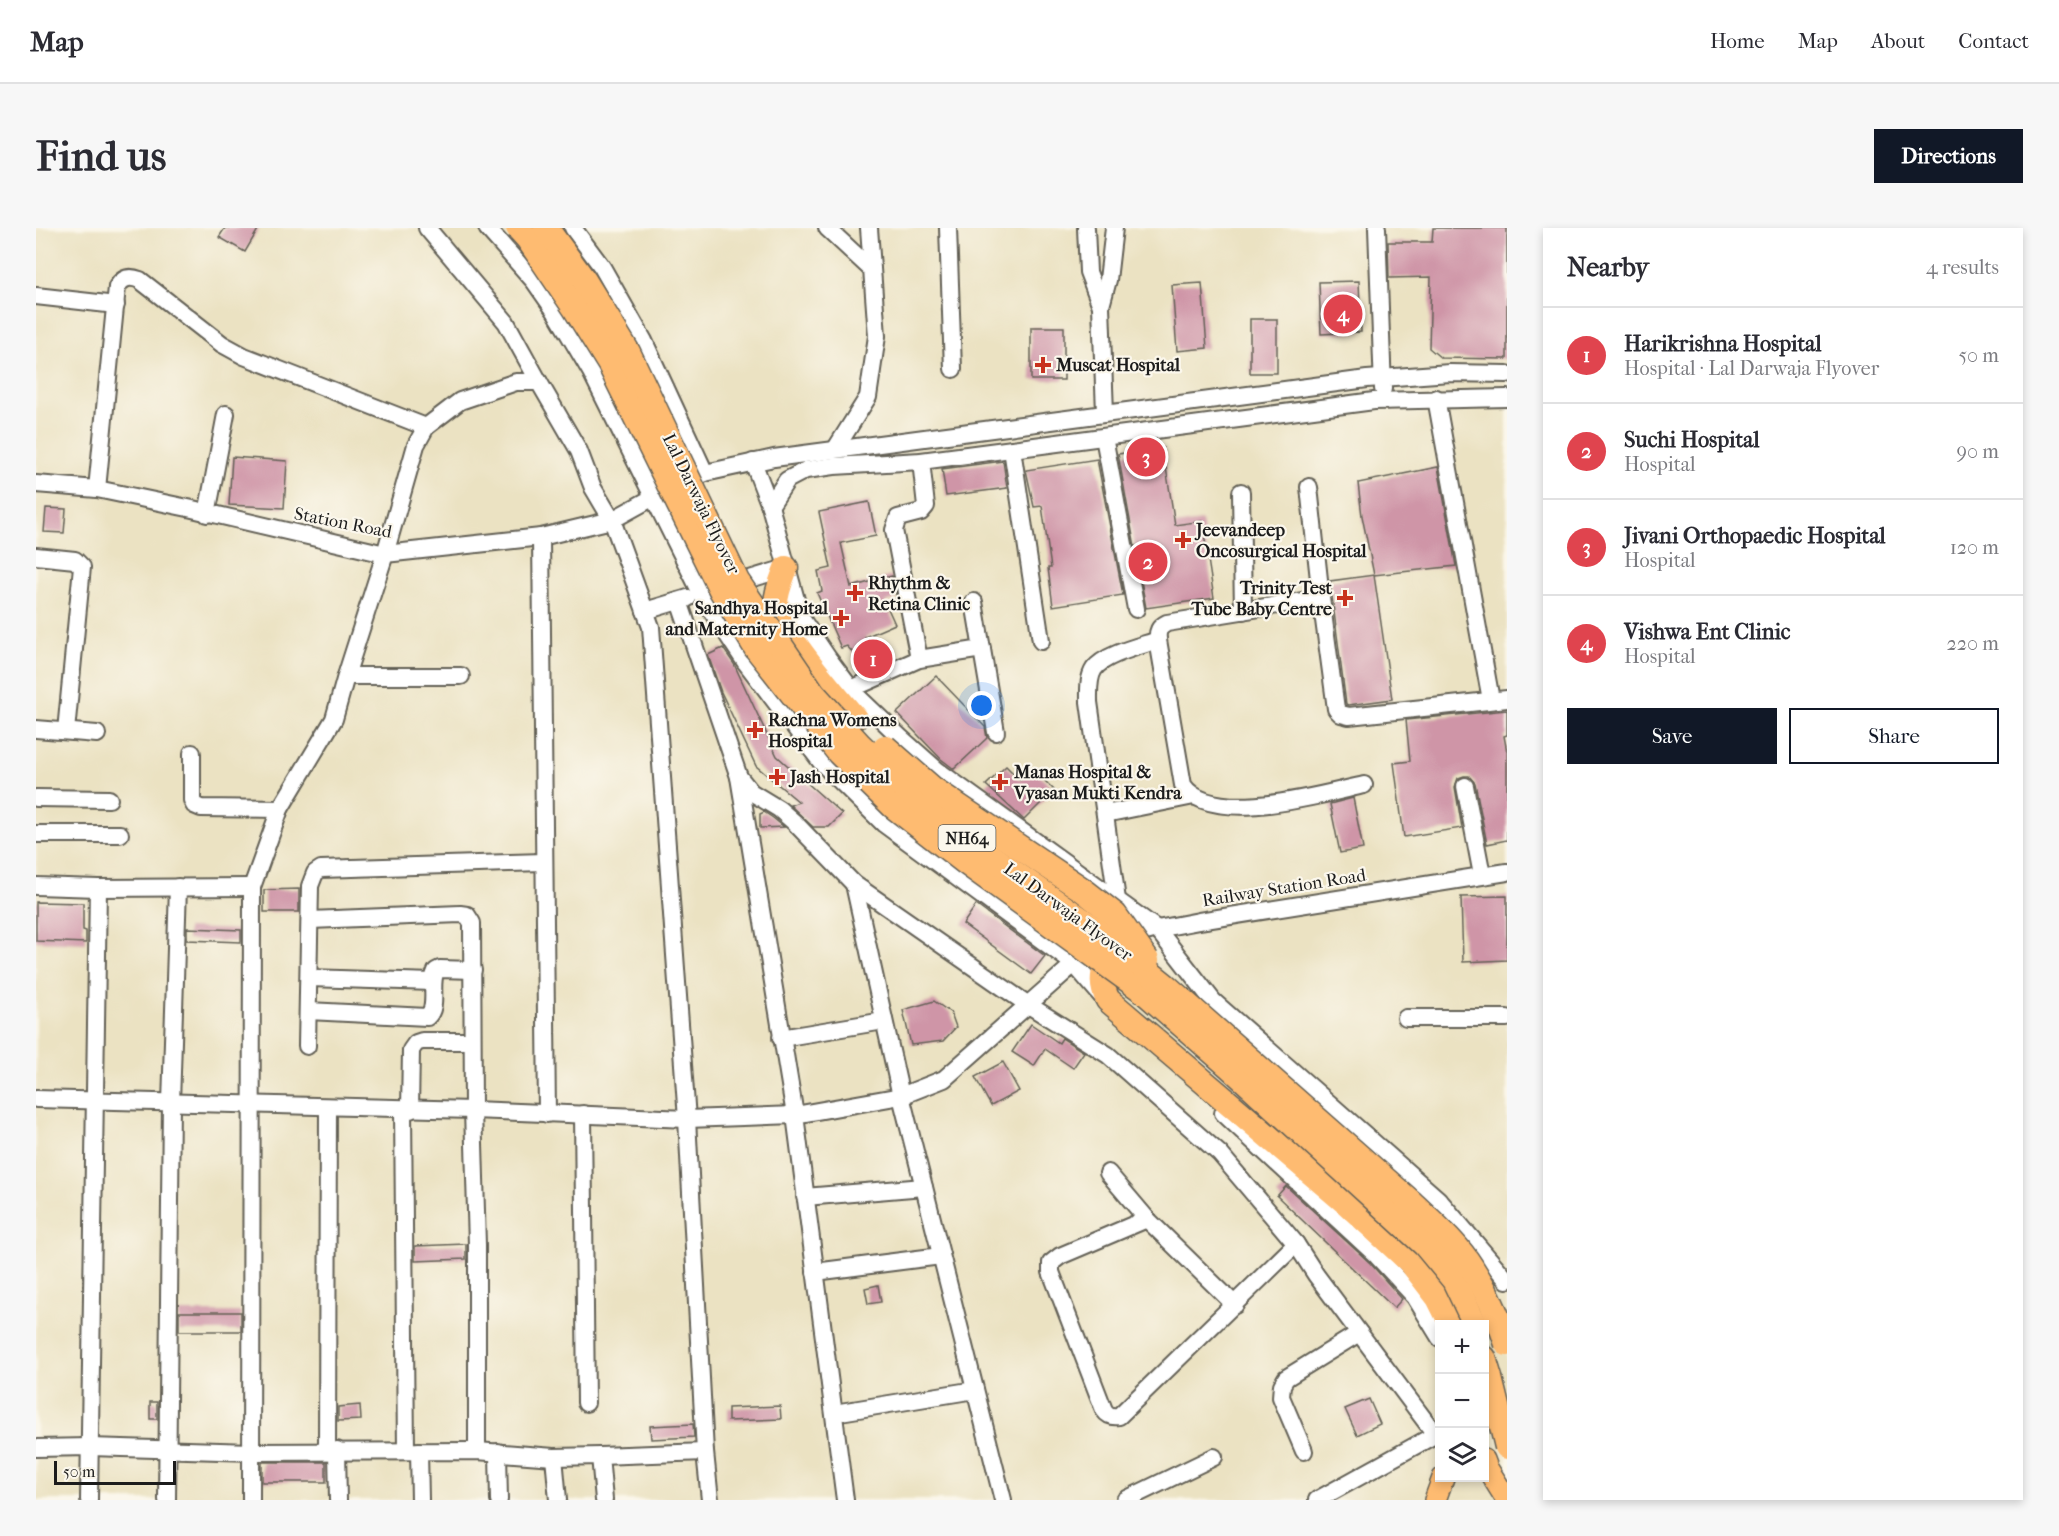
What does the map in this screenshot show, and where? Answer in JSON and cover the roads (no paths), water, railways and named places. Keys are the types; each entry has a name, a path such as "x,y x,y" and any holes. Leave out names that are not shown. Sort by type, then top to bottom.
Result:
{"highway":[{"name":"Lal Darwaja Flyover","path":"518,228 574,307 610,365 721,590 756,648 839,753 894,806 965,862 1142,990 1229,1066 1425,1245 1454,1280 1473,1320"},
{"name":"Lal Darwaja Flyover","path":"546,228 584,280 628,352 737,581 813,693 860,746 911,794 979,848 1094,928 1166,985 1411,1202 1447,1237 1471,1266 1507,1344"},
{"path":"786,568 779,586 776,604 782,624 827,686 855,718 933,789 1083,890 1115,915 1166,985"},
{"path":"1127,937 1112,954 1102,979 1102,989 1108,1000 1345,1202 1411,1263 1438,1298 1449,1320"},
{"path":"1489,1374 1507,1449"},
{"path":"1489,1415 1507,1449"}],"main road":[{"path":"1489,1404 1507,1392"},
{"path":"1489,1471 1507,1500"},
{"path":"1435,1500 1442,1482"}],"street":[{"path":"427,228 506,322 579,451 593,488 612,520 651,627 687,1119 705,1452 710,1500"},
{"path":"487,228 542,292 560,319 591,372 702,594 746,663 821,762 884,824 1074,964 1114,1011 1377,1256 1415,1298 1435,1330"},
{"path":"573,228 602,267 644,340 705,473"},
{"path":"827,228 872,270"},
{"path":"836,448 868,398 877,336 869,228"},
{"path":"948,228 953,369"},
{"path":"1086,228 1088,272 1101,306"},
{"path":"1105,413 1101,306 1114,228"},
{"path":"1377,228 1383,400"},
{"path":"542,292 547,275 560,262 572,254 590,253"},
{"path":"97,489 117,287 121,281 133,277 140,280 222,344 244,356 426,427"},
{"path":"560,319 580,321 600,318 609,311 617,293"},
{"path":"36,296 116,305"},
{"name":"Station Road","path":"36,484 97,489 386,554 541,537 612,520 652,498 716,469 836,448 1383,378 1450,374 1507,374"},
{"path":"251,1500 252,886 280,809 334,719 386,554 416,445 426,427 460,401 516,382 539,382"},
{"path":"1309,487 1336,708 1341,714 1349,716 1499,700 1436,398"},
{"path":"770,506 781,485 806,470 834,466 921,461 1383,400 1507,398"},
{"path":"207,514 226,414"},
{"path":"1104,436 1136,609"},
{"path":"1012,449 1041,641"},
{"path":"919,659 894,530 898,518 921,512 926,506 921,461"},
{"path":"753,462 770,506 801,618 851,688 937,770 1157,929 1213,1001 1438,1199 1507,1280"},
{"path":"1241,492 1243,611"},
{"path":"541,537 547,1114"},
{"path":"36,556 75,560 82,567 66,731"},
{"path":"645,611 786,568"},
{"path":"1321,598 1167,623 1161,626 1157,632 1158,640 1183,785 1194,796 1228,807 1315,796 1364,785"},
{"path":"679,601 739,777 795,1115 845,1500"},
{"path":"974,602 996,732"},
{"path":"1117,900 1089,702 1089,684 1094,670 1106,659 1158,640"},
{"path":"851,688 919,659 982,649"},
{"path":"346,676 461,676"},
{"path":"36,729 97,734"},
{"path":"192,753 192,801 194,805 201,808 280,809"},
{"path":"739,777 751,792 766,800 795,823 854,884 1027,1004 1108,1055 1212,1147 1296,1244 1359,1333 1435,1430"},
{"path":"1465,786 1482,876"},
{"path":"1105,814 1194,796"},
{"path":"36,798 109,799"},
{"path":"36,834 120,834"},
{"path":"307,1046 310,886 315,873 321,869 544,862"},
{"name":"Railway Station Road","path":"36,1099 473,1110 687,1119 795,1115 901,1096 944,1079 1074,964 1104,951 1127,937 1157,929 1507,872"},
{"path":"854,884 901,1096 1003,1500"},
{"path":"36,886 98,888 252,886"},
{"path":"167,1500 171,1103 178,887"},
{"path":"89,1500 98,888"},
{"path":"310,920 460,914 467,915 472,923 473,1110 477,1245 477,1451"},
{"path":"308,1011 428,1017 432,1014 433,1009 434,974 440,969 473,970"},
{"path":"309,978 433,982"},
{"path":"1406,1018 1507,1018"},
{"path":"781,1038 884,1021"},
{"path":"420,1500 413,1451 407,1110 411,1050 416,1043 422,1041 472,1041"},
{"path":"328,1107 332,1450 338,1500"},
{"path":"583,1114 586,1403"},
{"path":"1108,1173 1147,1219 1235,1305"},
{"path":"806,1197 924,1186"},
{"path":"1147,1219 1060,1256 1051,1263 1051,1272 1104,1410 1108,1415 1119,1416 1296,1244"},
{"path":"815,1272 941,1256"},
{"path":"1304,1451 1281,1397 1282,1385 1286,1378 1359,1333"},
{"path":"834,1413 975,1390"},
{"path":"1317,1500 1435,1434"},
{"path":"36,1448 90,1447 252,1452 477,1451 555,1457 705,1452"},
{"path":"498,1452 500,1500"},
{"path":"600,1456 604,1500"},
{"path":"555,1457 558,1500"},
{"path":"1125,1500 1214,1457"}],"place":[{"name":"Vishwa Ent Clinic","path":"1343,314"},
{"name":"Muscat Hospital","path":"1043,365"},
{"name":"Jivani Orthopaedic Hospital","path":"1146,457"},
{"name":"Jeevandeep Oncosurgical Hospital","path":"1183,540"},
{"name":"Suchi Hospital","path":"1148,562"},
{"name":"Rhythm & Retina Clinic","path":"855,593"},
{"name":"Trinity Test Tube Baby Centre","path":"1345,598"},
{"name":"Sandhya Hospital and Maternity Home","path":"841,618"},
{"name":"Harikrishna Hospital","path":"873,659"},
{"name":"Rachna Womens Hospital","path":"755,730"},
{"name":"Jash Hospital","path":"777,777"},
{"name":"Manas Hospital & Vyasan Mukti Kendra","path":"1000,782"}]}
